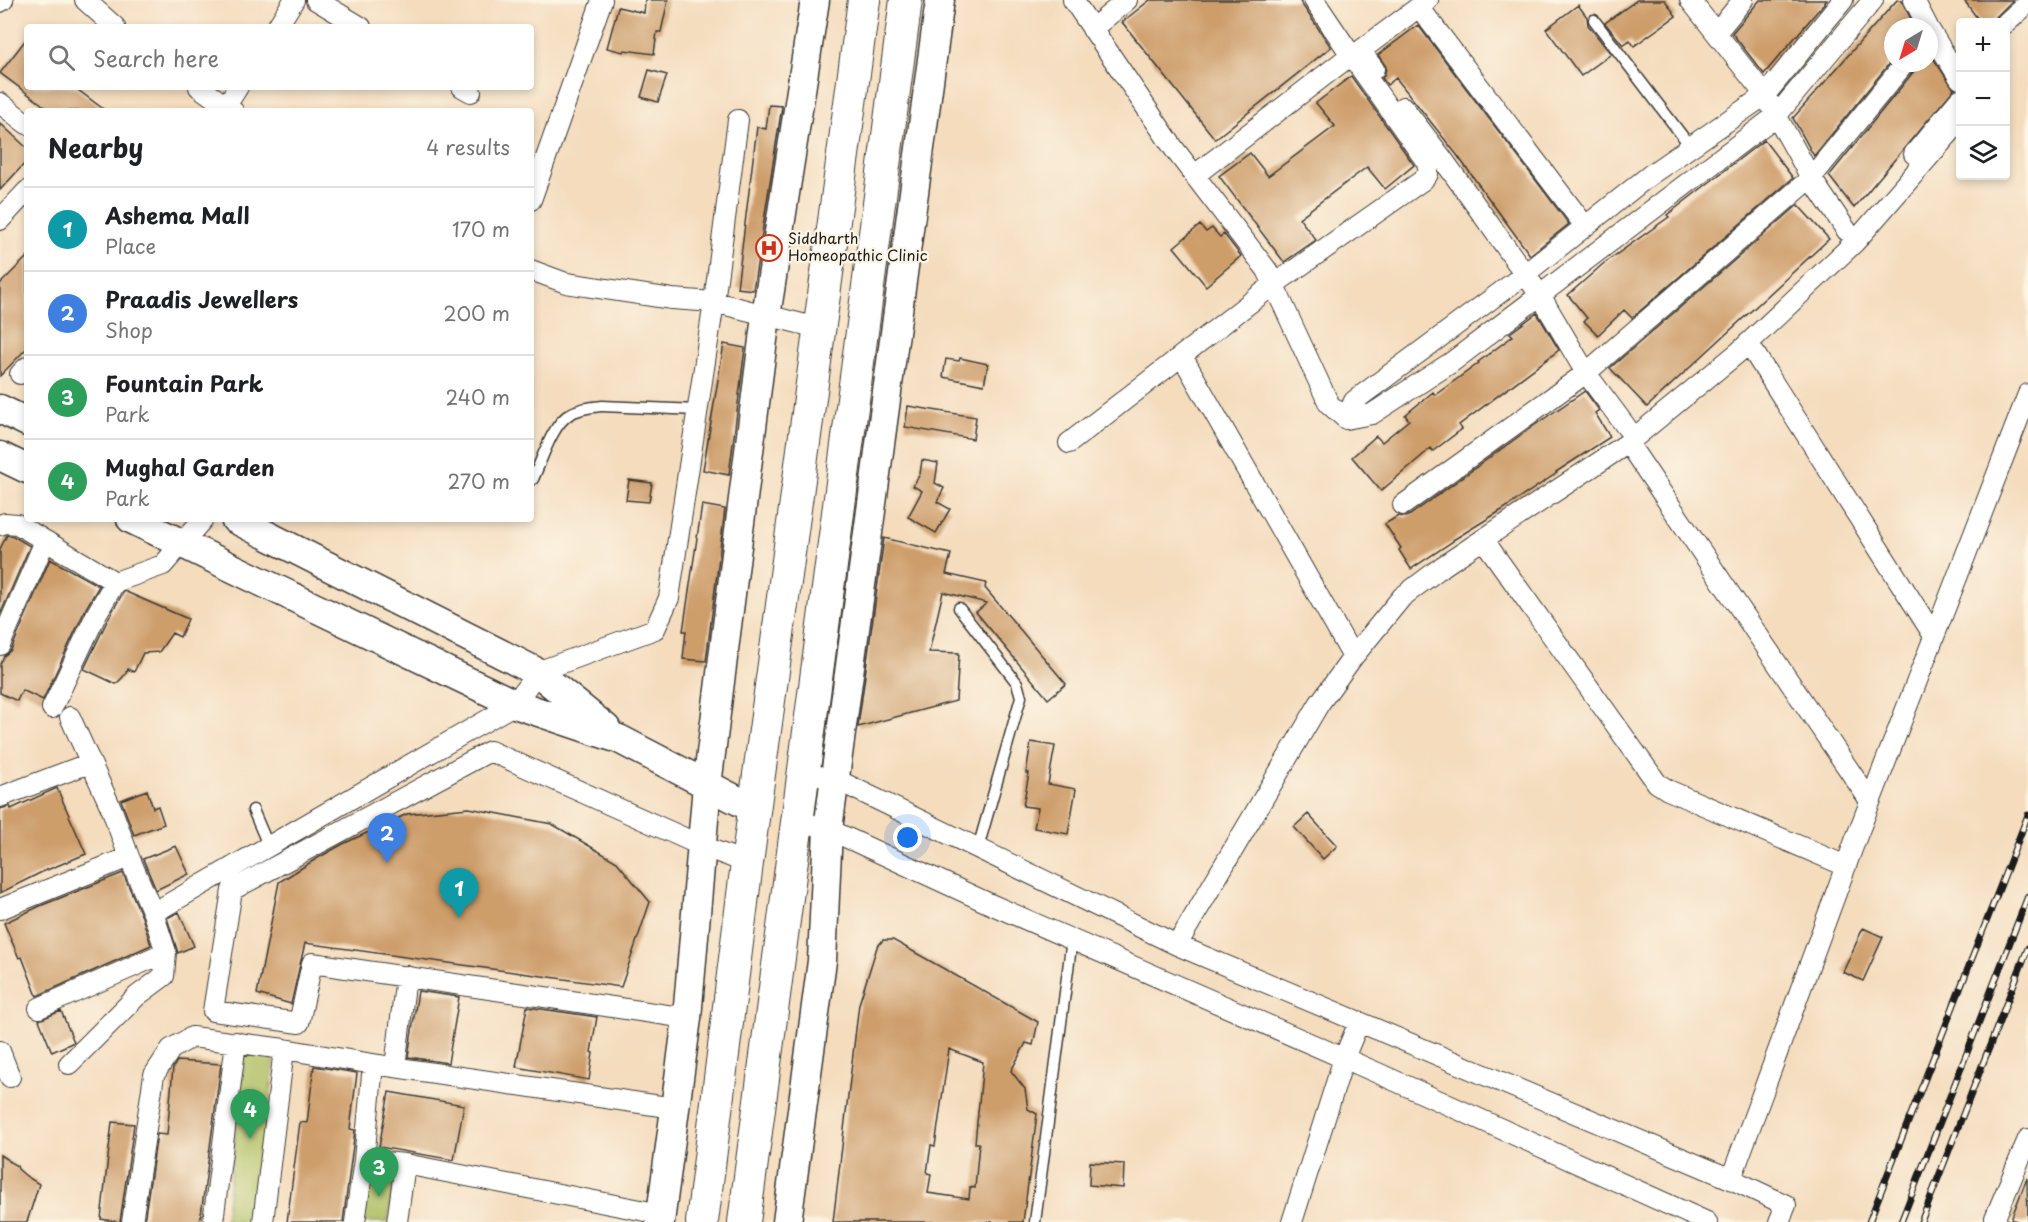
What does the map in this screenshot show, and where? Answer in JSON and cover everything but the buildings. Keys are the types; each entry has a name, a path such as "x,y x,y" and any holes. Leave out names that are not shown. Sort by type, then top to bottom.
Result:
{"main road":[{"path":"702,1222 754,809 864,0"},
{"path":"744,1222 802,773 878,342 906,0"}],"street":[{"path":"85,0 113,24"},
{"path":"279,24 294,0"},
{"path":"316,0 356,24"},
{"path":"534,192 602,0"},
{"path":"364,1160 405,1164 660,1218 687,1018 706,785 766,316 815,0"},
{"path":"787,1222 822,961 828,830 878,342 940,0"},
{"path":"1073,0 1195,175 1267,270 1329,404 1346,418 1372,414 1452,362 1777,115 1873,0"},
{"path":"1092,29 1127,0"},
{"path":"1069,443 1273,285 1423,180 1428,174 1428,164 1314,0"},
{"path":"1690,0 1765,95 1811,178 1847,231"},
{"path":"1716,33 1743,0"},
{"path":"1346,418 1354,401 1525,274 1650,175 1765,95 1843,0"},
{"path":"1914,0 1923,18"},
{"path":"2010,19 2028,3"},
{"path":"1585,226 1424,4 1360,51 1442,158 1540,295 1586,373 1627,436 1870,801"},
{"path":"1938,42 1956,66"},
{"path":"1195,175 1351,55"},
{"path":"1403,505 1586,373 1811,178 1898,72"},
{"path":"203,90 229,108 237,90"},
{"path":"0,103 24,122"},
{"path":"1427,563 1627,436 1742,333 1847,231 1956,104"},
{"path":"153,913 515,704 537,672 655,629 669,598 714,302 738,120"},
{"path":"1177,945 1319,704 1353,657 1402,597 1627,436 1748,343 1855,242 1956,126"},
{"path":"1650,175 1666,199"},
{"path":"0,220 24,194"},
{"path":"534,271 566,283 672,299 714,302 818,328"},
{"path":"1436,341 1452,362"},
{"path":"1748,343 1934,636"},
{"path":"1182,356 1353,657"},
{"path":"1731,1179 1870,801 2028,394"},
{"path":"0,409 24,421"},
{"path":"0,456 24,468"},
{"path":"137,522 515,704 620,739 754,809"},
{"path":"52,708 97,613 115,582 163,564 200,522"},
{"path":"241,522 537,672 620,739"},
{"path":"0,525 17,524 115,582"},
{"path":"1483,539 1657,783 1668,790 1846,866"},
{"path":"0,645 45,541"},
{"path":"69,1064 137,996 164,976 166,952 112,810 70,717"},
{"path":"687,1018 312,963 299,1023 213,1011 232,890 490,751 702,846 747,863"},
{"path":"0,797 90,763"},
{"path":"802,773 835,778 1177,945 1731,1179 1786,1205 1779,1222"},
{"path":"797,820 828,830 988,903 1344,1058 1707,1222"},
{"path":"0,909 129,857"},
{"path":"39,1008 166,952"},
{"path":"395,1067 406,976"},
{"path":"1292,1222 1344,1058 1359,1022"},
{"path":"132,1222 154,1075 171,1049 192,1037 674,1108"},
{"path":"213,1222 236,1042"},
{"path":"263,1222 284,1049"},
{"path":"0,1051 10,1077"},
{"path":"355,1222 364,1160 373,1064"},
{"path":"1997,1222 1995,1218 2027,1146"},
{"path":"397,1222 405,1164"}],"lane":[{"path":"1594,20 1690,146"},
{"path":"534,477 561,420 571,413 602,406 698,410"},
{"path":"959,608 1017,683 1021,697 978,848"},
{"path":"253,810 268,845"},
{"path":"1035,1222 1072,939"}],"green space":[{"path":"245,1050 275,1055 255,1222 225,1222"},
{"path":"369,1172 395,1172 388,1222 362,1222"}],"railway":[{"path":"1869,1222 2028,815"},
{"path":"1901,1222 2028,896"},
{"path":"1921,1222 2028,948"}],"place":[{"name":"Siddharth Homeopathic Clinic","path":"769,248"},
{"name":"Praadis Jewellers","path":"387,863"},
{"name":"Ashema Mall","path":"459,918"},
{"name":"Mughal Garden","path":"250,1139"},
{"name":"Fountain Park","path":"379,1197"}]}
